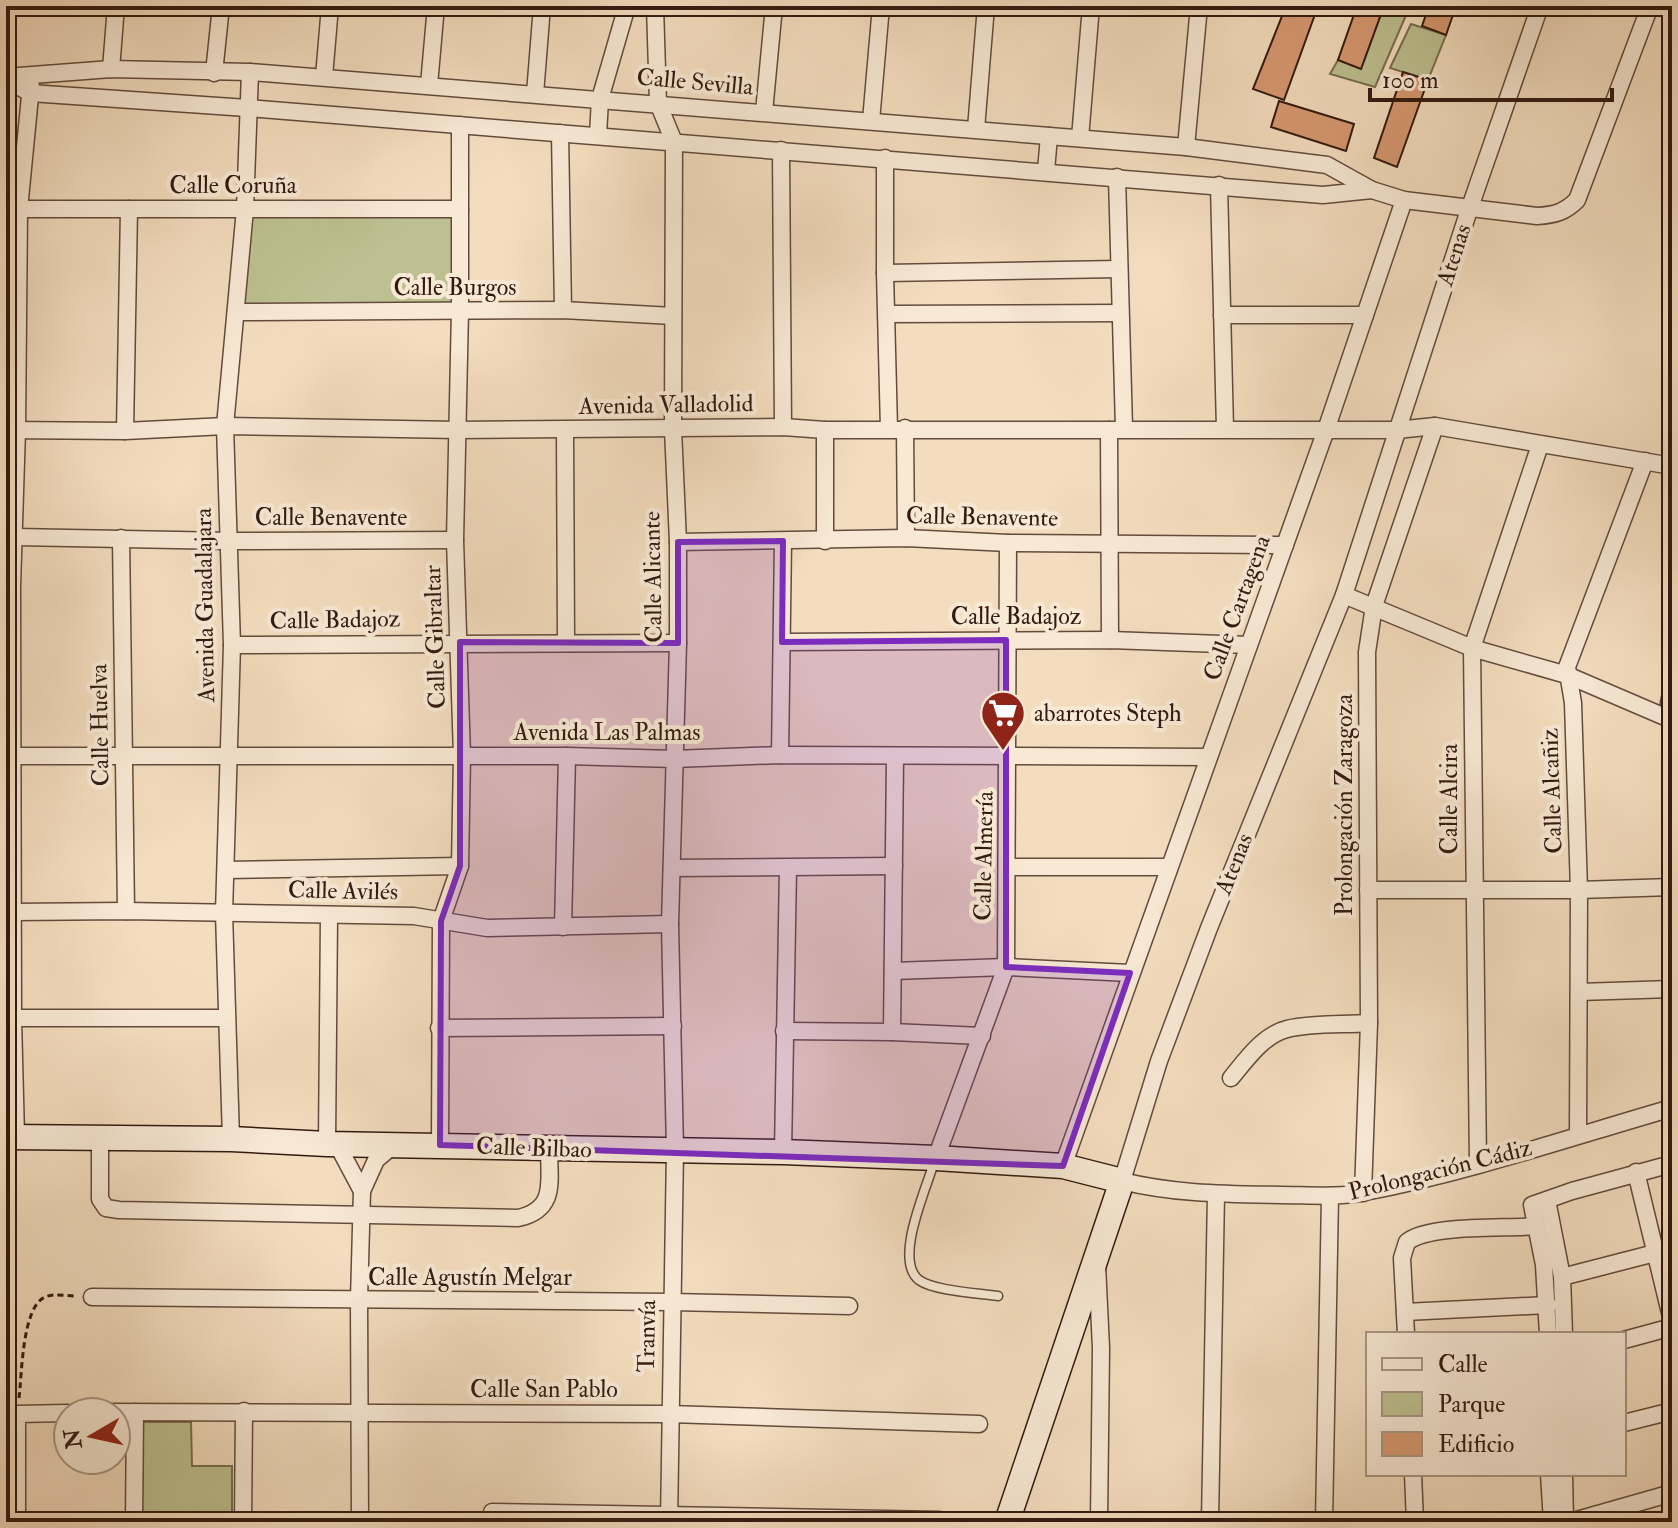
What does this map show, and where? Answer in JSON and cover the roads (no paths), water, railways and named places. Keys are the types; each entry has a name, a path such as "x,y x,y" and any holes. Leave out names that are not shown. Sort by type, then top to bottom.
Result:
{"street":[{"path":"111,69 116,6"},
{"path":"214,73 221,6"},
{"path":"324,77 330,6"},
{"path":"429,85 436,6"},
{"path":"535,94 542,6"},
{"path":"598,136 600,99 627,6"},
{"name":"Calle Alicante","path":"655,6 658,103 674,142 673,429 678,643 670,924 675,1150"},
{"path":"764,112 774,6"},
{"path":"871,121 881,6"},
{"path":"976,129 986,6"},
{"path":"1080,138 1091,6"},
{"path":"1186,147 1199,6"},
{"path":"1469,210 1540,6"},
{"name":"Calle Sevilla","path":"31,85 111,69 250,72 1186,147 1327,165 1372,190 1404,200 1537,216 1567,210 1577,200 1650,6"},
{"name":"Avenida Guadalajara","path":"231,1139 224,913 232,645 225,426 245,209 250,72"},
{"name":"Calle Sevilla","path":"6,78 31,85 247,108 1323,195 1372,190"},
{"path":"11,1137 13,912 9,756 15,537 12,209 31,85"},
{"name":"Calle Gibraltar","path":"440,1145 441,921 460,866 462,756 455,540 460,125"},
{"path":"560,133 563,310"},
{"path":"1046,171 1049,136"},
{"path":"781,150 783,427"},
{"path":"885,158 887,314 906,538"},
{"path":"1110,640 1109,543 1117,429 1120,313 1117,177"},
{"path":"1219,185 1225,429"},
{"name":"Calle Cartagena","path":"1063,1166 1326,430 1404,200"},
{"name":"Calle Coruña","path":"12,209 460,209"},
{"path":"125,431 129,209"},
{"name":"Atenas","path":"1007,1522 1097,1259 1159,1061 1209,928 1344,595 1469,210"},
{"path":"885,273 1119,269"},
{"name":"Calle Burgos","path":"236,312 563,310 673,316"},
{"path":"887,314 1120,313"},
{"path":"1222,315 1365,315"},
{"name":"Avenida Valladolid","path":"12,430 125,431 225,426 458,430 783,427 825,430 1397,430 1435,426 1672,466"},
{"name":"Prolongación Zaragoza","path":"1363,1193 1369,1023 1367,652 1374,606 1435,426"},
{"path":"565,430 566,642"},
{"path":"825,430 825,541"},
{"name":"Calle Alcira","path":"1478,1164 1472,648 1540,445"},
{"name":"Calle Alcañiz","path":"1578,1135 1579,890 1573,703 1567,675 1570,656 1645,461"},
{"name":"Calle Benavente","path":"15,537 230,541 455,540"},
{"name":"Calle Huelva","path":"121,538 126,911"},
{"name":"Calle Benavente","path":"678,542 906,538 1008,543 1285,545"},
{"path":"780,755 783,541"},
{"name":"Calle Almería","path":"936,1158 1006,967 1008,543"},
{"path":"1344,595 1472,648 1567,675 1672,722"},
{"name":"Calle Badajoz","path":"782,642 1110,640 1249,645"},
{"name":"Calle Badajoz","path":"232,645 678,643"},
{"path":"1672,688 1669,703 1672,722"},
{"name":"Avenida Las Palmas","path":"9,756 567,756 674,759 780,755 1208,757"},
{"path":"563,927 567,756"},
{"path":"892,1032 895,757"},
{"path":"227,870 460,866"},
{"path":"672,868 894,866"},
{"path":"1008,867 1168,867"},
{"path":"783,1152 788,868"},
{"path":"1368,890 1672,887"},
{"name":"Calle Avilés","path":"13,912 414,916 487,928 670,924"},
{"path":"329,915 332,1144 362,1191"},
{"path":"893,971 1006,967 1130,973"},
{"path":"1579,992 1672,989"},
{"path":"10,1018 227,1018"},
{"path":"1231,1078 1251,1053 1287,1029 1369,1023"},
{"path":"439,1028 673,1026"},
{"path":"784,1031 982,1036"},
{"name":"Prolongación Cádiz","path":"1063,1166 1152,1188 1216,1194 1330,1196 1363,1193 1478,1164 1672,1108"},
{"name":"Calle Bilbao","path":"11,1137 783,1152 1063,1166"},
{"path":"100,1138 100,1199 106,1208 491,1220 530,1216 542,1209 549,1190 549,1149"},
{"path":"360,1522 362,1191 376,1160 395,1144"},
{"name":"Tranvía","path":"668,1518 675,1150"},
{"path":"1548,1332 1544,1225 1547,1200 1664,1166"},
{"path":"1626,1339 1672,1324 1636,1172"},
{"path":"1210,1522 1216,1194"},
{"path":"1324,1522 1330,1196"},
{"path":"1406,1332 1403,1249 1407,1242 1418,1235 1544,1225"},
{"path":"1544,1225 1562,1277 1564,1332"},
{"path":"1562,1277 1655,1253"},
{"path":"1097,1259 1101,1348 1099,1522"},
{"name":"Calle Agustín Melgar","path":"92,1297 849,1306"},
{"path":"1405,1312 1548,1305"},
{"path":"243,1522 244,1411"},
{"path":"1626,1422 1672,1411"},
{"path":"134,1522 135,1412"},
{"name":"Calle San Pablo","path":"135,1412 669,1414 979,1424"},
{"path":"17,1522 17,1414 52,1413"},
{"path":"1413,1476 1415,1522"},
{"path":"1549,1476 1552,1522"},
{"path":"1564,1476 1568,1522 1672,1493"},
{"path":"492,1512 668,1518 940,1520"}],"lane":[{"path":"936,1158 910,1236 910,1267 918,1279 932,1285 998,1296"}],"place":[{"name":"abarrotes Steph","path":"1003,752"}]}
